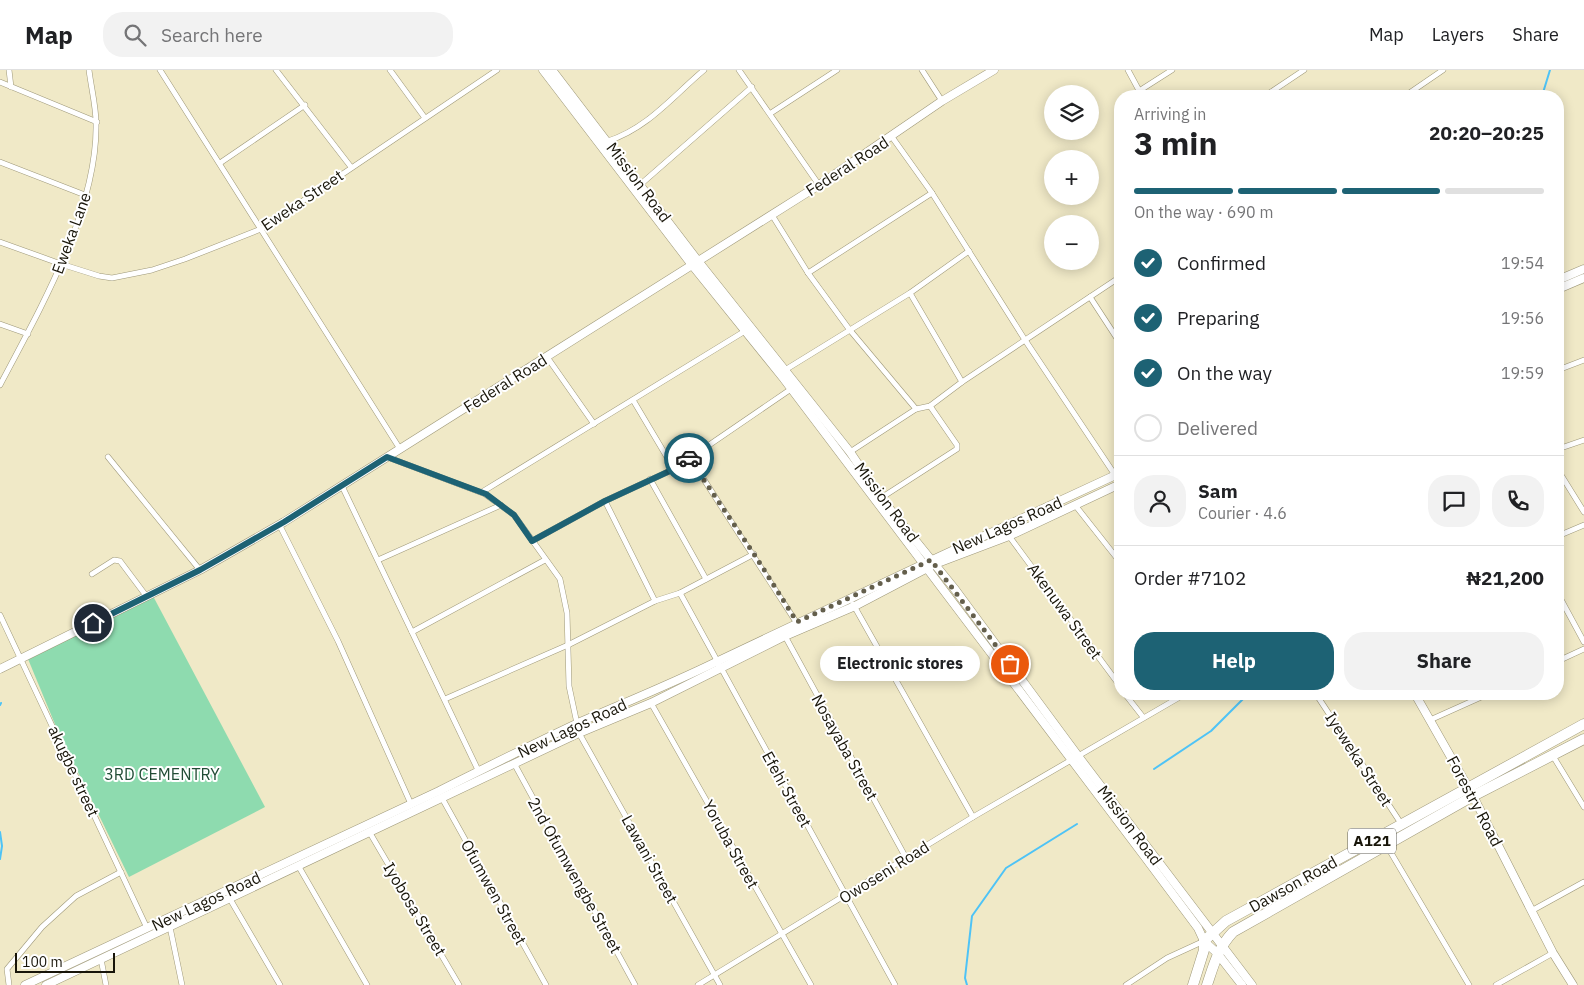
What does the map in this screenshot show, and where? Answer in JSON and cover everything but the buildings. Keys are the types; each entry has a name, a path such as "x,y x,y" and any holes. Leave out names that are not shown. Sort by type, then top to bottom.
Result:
{"highway":[{"name":"Dawson Road","path":"1219,949 1233,932 1265,912 1387,846 1470,792 1584,724"},
{"name":"Dawson Road","path":"1204,941 1228,920 1402,825 1470,792 1552,756 1584,739"},
{"path":"1193,985 1204,950 1204,941"},
{"path":"1207,985 1219,949"}],"street":[{"path":"9,70 11,87"},
{"name":"Eweka Lane","path":"0,386 28,334 61,264 85,195 95,156 96,122 89,70"},
{"path":"160,70 400,449"},
{"path":"276,70 305,105 351,167"},
{"path":"390,70 425,118"},
{"name":"Eweka Street","path":"0,242 99,276 126,277 185,260 261,229 497,70"},
{"name":"Mission Road","path":"543,70 695,263 785,370 850,452 929,564 1075,758 1198,928 1204,941 1219,949 1252,985"},
{"name":"Mission Road","path":"552,70 641,184 695,263 745,331 929,564"},
{"path":"608,141 624,136 648,121 704,70"},
{"path":"739,70 820,185"},
{"path":"825,70 829,76"},
{"path":"771,113 837,70"},
{"path":"922,70 942,101"},
{"name":"Federal Road","path":"0,668 22,659 200,570 280,524 820,185 942,101 994,70"},
{"path":"1128,70 1139,90"},
{"path":"1146,90 1172,70"},
{"path":"1274,90 1304,70"},
{"path":"1414,90 1443,70"},
{"path":"0,82 96,122"},
{"path":"641,184 752,87"},
{"path":"220,163 305,105"},
{"path":"892,137 932,193 1025,340 1114,468"},
{"path":"0,162 85,195"},
{"path":"808,273 932,193"},
{"path":"772,215 808,273 849,329 916,408"},
{"path":"785,370 910,292 969,251"},
{"path":"1564,277 1584,269"},
{"path":"1564,286 1584,278"},
{"path":"850,452 916,408 930,406 962,382 1114,282"},
{"path":"910,292 962,382"},
{"path":"1090,297 1114,334"},
{"path":"0,324 28,334"},
{"path":"482,492 745,331"},
{"path":"546,357 594,424"},
{"path":"1564,368 1584,360"},
{"path":"532,541 605,501 674,469 791,389"},
{"path":"633,400 674,469"},
{"path":"881,498 957,449 957,445 930,406"},
{"path":"1564,447 1584,440"},
{"name":"Lawani Street","path":"387,457 482,492 501,505 514,515 560,579 567,612 569,686 579,734 720,985"},
{"path":"108,458 200,570"},
{"path":"690,458 799,626"},
{"name":"New Lagos Road","path":"46,985 370,834 442,798 651,702 718,665 799,626 849,598 929,564 1114,476"},
{"path":"650,479 706,579"},
{"path":"1564,480 1584,512"},
{"path":"342,486 478,770"},
{"name":"New Lagos Road","path":"25,985 577,724 785,636 799,626 854,606 929,564 1009,536 1114,487"},
{"path":"605,501 655,601"},
{"path":"378,560 501,505"},
{"path":"1075,505 1114,554"},
{"path":"280,524 338,641 411,804"},
{"path":"1564,533 1584,525"},
{"name":"Akenuwa Street","path":"1009,536 1114,678"},
{"path":"445,699 568,645 655,601 680,593 754,554"},
{"path":"92,574 114,560 120,561 147,597"},
{"path":"412,632 545,560"},
{"name":"Efehi Street","path":"680,593 895,985"},
{"path":"849,598 973,817"},
{"path":"1564,605 1584,642"},
{"name":"akugbe street","path":"0,615 147,928"},
{"name":"Nosayaba Street","path":"785,636 906,858"},
{"path":"1564,658 1584,649"},
{"path":"1130,700 1143,717"},
{"name":"Owoseni Road","path":"698,985 973,817 1174,700"},
{"name":"Iyeweka Street","path":"1320,700 1402,825"},
{"name":"Forestry Road","path":"1418,700 1470,792 1553,953 1573,985"},
{"path":"1430,720 1475,700"},
{"name":"Yoruba Street","path":"651,702 811,985"},
{"path":"1552,756 1584,807"},
{"name":"Mission Road","path":"1075,758 1212,933 1219,949 1242,985"},
{"name":"2nd Ofumwengbe Street","path":"515,765 635,985"},
{"name":"Ofumwen Street","path":"442,798 546,985"},
{"name":"Iyobosa Street","path":"370,834 460,985"},
{"path":"1387,846 1469,985"},
{"path":"299,867 366,985"},
{"path":"8,985 7,968 42,927 76,896 121,872"},
{"path":"1532,910 1584,882"},
{"path":"230,899 280,985"},
{"path":"170,927 182,985"},
{"path":"1126,985 1167,958 1204,941"},
{"path":"1496,985 1553,953"},
{"path":"101,959 106,985"}],"green space":[{"name":"3RD CEMENTRY","path":"153,596 265,807 129,877 57,729 28,659"}],"waterway":[{"path":"1544,90 1550,70"},
{"path":"1154,769 1211,731 1242,700"},
{"path":"967,985 965,978 972,916 1006,868 1077,824"},
{"path":"0,832 2,846 0,859"}],"way so far":[{"path":"689,458 797,622 931,560 1010,664"}],"place":[{"name":"Electronic stores","path":"1010,664"}],"route":[{"path":"93,623 200,570 284,522 387,457 486,494 514,515 532,541 605,501 674,469 689,458"}]}
